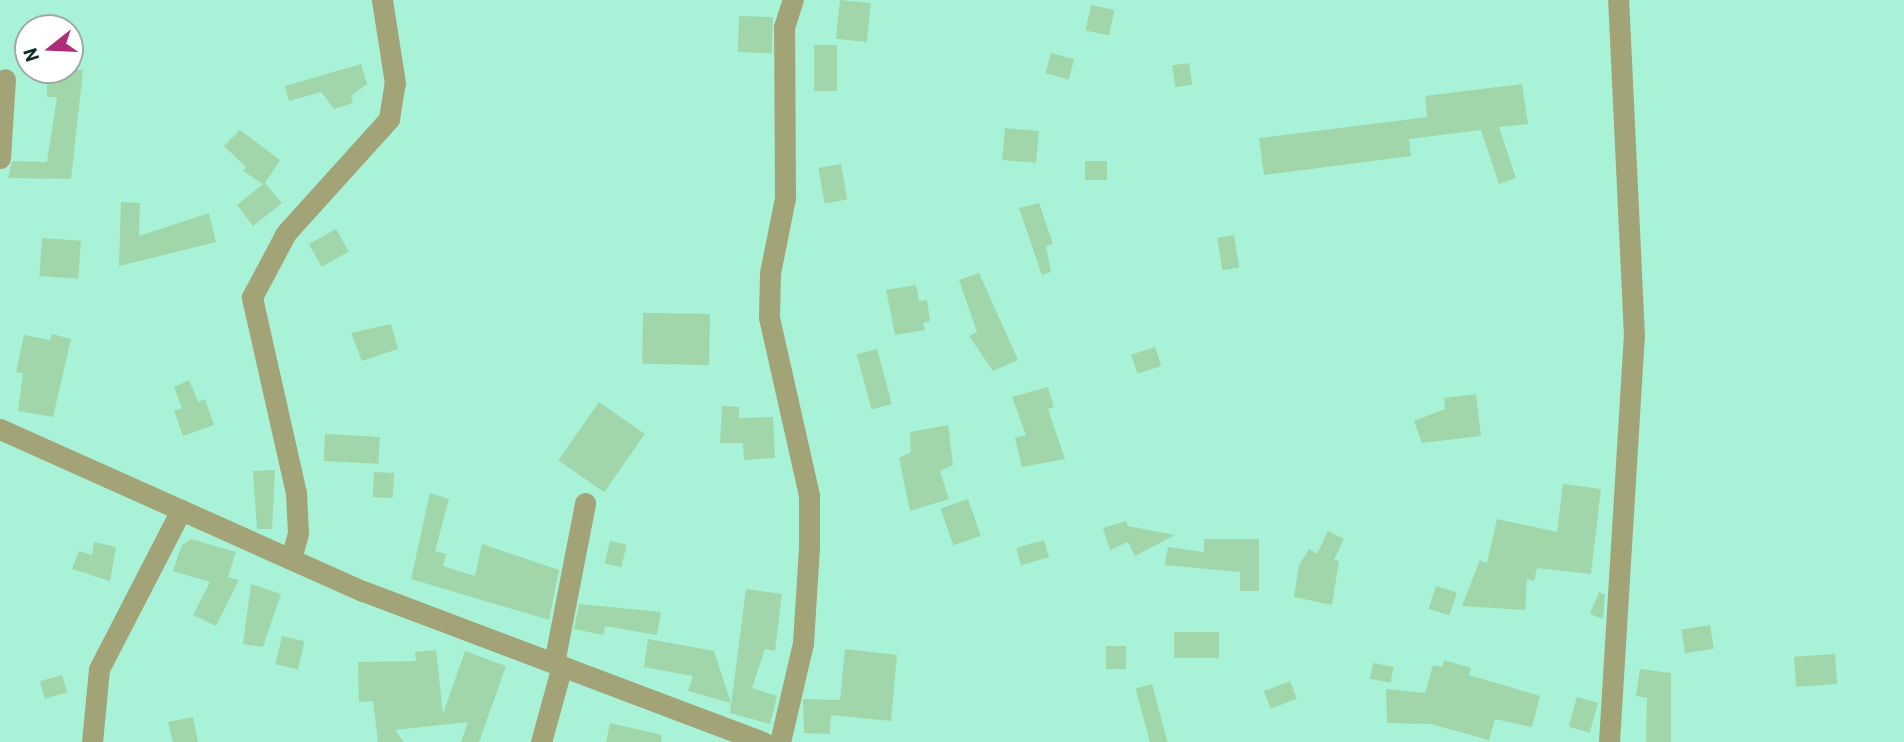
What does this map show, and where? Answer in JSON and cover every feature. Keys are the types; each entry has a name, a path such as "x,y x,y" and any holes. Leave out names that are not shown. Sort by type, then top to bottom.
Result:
{"street":[{"path":"291,559 298,533 296,493 287,432 255,324 252,297 286,233 389,119 395,83 383,0"},
{"path":"780,742 803,643 809,547 809,495 769,317 770,273 785,198 784,27 793,0"},
{"path":"1609,742 1634,336 1618,0"},
{"path":"0,158 5,79"},
{"path":"0,429 291,559 763,742"},
{"path":"541,742 558,664 585,503"},
{"path":"92,742 99,669 181,510"}],"building":[{"path":"840,0 871,3 867,42 836,39"},
{"path":"1091,5 1114,10 1109,35 1086,30"},
{"path":"739,16 773,17 772,53 738,52"},
{"path":"814,45 837,45 837,91 814,91"},
{"path":"1051,53 1074,59 1069,79 1046,73"},
{"path":"1189,63 1192,85 1175,87 1172,65"},
{"path":"361,64 367,84 351,96 353,103 334,109 321,92 289,101 285,86"},
{"path":"47,84 81,84 71,179 8,178 12,161 47,162 57,97 47,97"},
{"path":"1522,84 1528,124 1499,127 1516,178 1499,184 1481,130 1409,139 1411,156 1264,175 1259,138 1427,117 1425,96"},
{"path":"1005,128 1039,131 1036,163 1002,160"},
{"path":"240,130 280,160 265,183 282,203 253,226 237,205 263,184 243,171 246,167 224,146"},
{"path":"1085,161 1107,161 1107,180 1085,180"},
{"path":"841,164 847,199 825,203 818,168"},
{"path":"121,202 140,203 139,236 209,213 216,242 119,266"},
{"path":"1039,203 1053,244 1046,246 1051,272 1042,275 1019,208"},
{"path":"336,229 349,252 321,267 309,244"},
{"path":"1234,235 1239,268 1222,270 1217,238"},
{"path":"42,238 81,241 78,279 39,276"},
{"path":"979,273 1018,360 993,371 969,336 977,332 959,280"},
{"path":"916,285 919,301 927,300 930,321 923,323 925,330 895,335 886,290"},
{"path":"643,313 710,314 709,365 642,364"},
{"path":"391,324 398,349 362,361 351,333"},
{"path":"52,334 71,339 53,417 18,411 23,373 16,372 24,335 50,340"},
{"path":"1155,347 1161,366 1137,374 1131,355"},
{"path":"877,349 892,404 871,409 857,354"},
{"path":"189,380 198,402 205,399 214,425 183,436 174,411 182,408 174,387"},
{"path":"1048,387 1054,407 1048,409 1065,459 1022,467 1015,438 1026,435 1012,397"},
{"path":"1476,394 1481,436 1422,443 1414,421 1445,409 1444,398"},
{"path":"599,402 645,434 604,492 558,460"},
{"path":"722,406 739,407 739,418 773,417 775,458 744,460 743,443 720,443"},
{"path":"948,425 953,465 940,471 949,499 910,511 899,458 911,452 910,432"},
{"path":"325,434 380,437 379,464 324,461"},
{"path":"275,470 272,529 257,529 253,471"},
{"path":"374,472 394,473 393,498 373,497"},
{"path":"1563,484 1601,489 1591,574 1537,568 1534,581 1527,579 1525,610 1462,606 1480,560 1487,563 1497,519 1557,532"},
{"path":"430,493 449,499 435,551 446,554 443,566 475,576 482,544 559,570 549,620 411,579"},
{"path":"968,499 981,536 953,545 941,508"},
{"path":"1126,521 1128,526 1175,535 1135,556 1128,542 1110,550 1103,528"},
{"path":"1328,531 1344,539 1334,560 1339,561 1332,605 1294,597 1299,565 1309,549 1317,554"},
{"path":"191,539 236,552 228,577 239,580 216,626 193,615 210,582 173,571 182,545"},
{"path":"1204,539 1259,539 1259,591 1240,591 1240,572 1165,565 1168,547 1204,552"},
{"path":"1044,540 1049,557 1021,565 1016,548"},
{"path":"610,541 627,545 621,567 605,563"},
{"path":"94,542 116,547 110,581 72,569 79,551 92,555"},
{"path":"251,584 281,594 263,647 243,644"},
{"path":"1436,586 1457,593 1450,616 1429,609"},
{"path":"746,589 782,594 775,651 765,649 752,688 777,696 770,724 730,713"},
{"path":"1599,592 1605,595 1603,619 1590,614"},
{"path":"579,604 661,612 657,635 605,626 603,635 574,629"},
{"path":"1710,625 1714,649 1685,653 1681,630"},
{"path":"1174,632 1219,632 1219,658 1174,658"},
{"path":"282,636 304,641 298,669 275,664"},
{"path":"648,639 714,651 731,703 688,691 693,676 644,667"},
{"path":"1106,646 1126,646 1126,669 1106,669"},
{"path":"845,649 897,655 891,721 831,715 830,734 804,733 803,699 840,700"},
{"path":"436,650 443,714 465,651 506,666 479,742 461,742 468,722 395,730 404,742 378,742 373,701 359,702 358,662 416,661 415,652"},
{"path":"1835,654 1837,684 1796,687 1794,657"},
{"path":"1444,660 1471,668 1469,675 1540,696 1532,727 1495,719 1489,740 1431,724 1387,723 1386,689 1425,693 1433,665 1442,667"},
{"path":"1373,663 1394,667 1391,683 1370,679"},
{"path":"1640,669 1671,673 1671,742 1646,742 1647,698 1636,696"},
{"path":"62,675 67,692 45,699 40,681"},
{"path":"1290,681 1297,699 1271,709 1264,691"},
{"path":"1152,684 1168,742 1150,742 1136,688"},
{"path":"1577,697 1598,703 1590,733 1568,727"},
{"path":"193,717 198,742 173,742 168,722"},
{"path":"610,723 662,735 661,742 606,742"}]}
